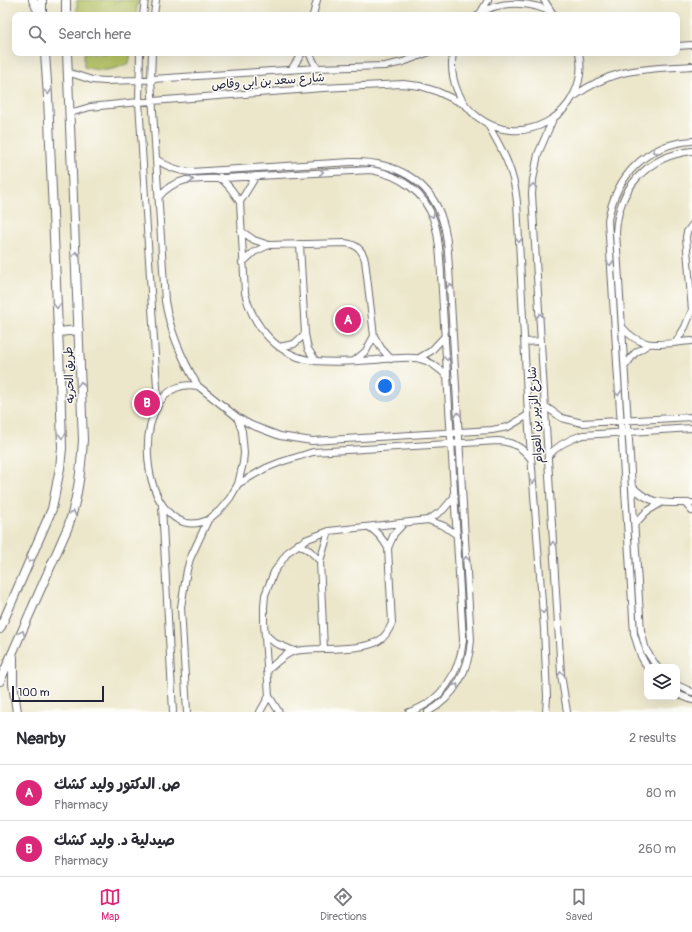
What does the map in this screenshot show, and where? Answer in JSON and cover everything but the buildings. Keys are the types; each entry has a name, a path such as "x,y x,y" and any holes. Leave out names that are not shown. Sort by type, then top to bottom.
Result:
{"main road":[{"path":"33,0 39,12"},
{"path":"41,12 42,0"},
{"path":"66,0 66,12"},
{"name":"طريق الحريه","path":"0,629 52,509 62,448 49,105 45,56"},
{"name":"طريق الحريه","path":"0,681 68,527 76,501 80,479 83,440 67,56"},
{"path":"58,332 79,330"},
{"path":"14,652 12,684 17,712"}],"street":[{"path":"143,12 145,0"},
{"path":"154,12 156,0"},
{"path":"314,12 317,0"},
{"path":"480,12 488,0"},
{"path":"544,0 553,12"},
{"path":"483,12 495,5 509,2 524,2 539,6 550,12"},
{"path":"680,46 692,45"},
{"path":"140,56 138,80 139,102 158,403 150,430 147,455 148,468 162,505 173,712"},
{"path":"152,56 152,101 165,301 168,317 177,346 198,386 237,417 265,431 296,439 312,441 500,429 515,424 528,415"},
{"path":"291,70 300,56"},
{"path":"311,56 317,68"},
{"name":"شارع سعد بن ابى وقاص","path":"68,72 80,77 98,80 138,80 317,68 385,66 403,62 419,56"},
{"path":"453,56 452,77 456,91 464,104 474,115 487,123 507,129 527,130 553,119 564,110 572,98 580,78 581,66 579,56"},
{"path":"572,98 595,83 620,73 634,70 692,66"},
{"name":"شارع سعد بن ابى وقاص","path":"70,113 90,107 139,102 323,88 403,84 420,86 436,91 464,104"},
{"name":"شارع الزبير بن العوام","path":"553,119 538,154 532,194 546,407 561,680 567,712"},
{"name":"شارع الزبير بن العوام","path":"487,123 508,160 516,188 528,415 544,629 547,697 546,712"},
{"path":"645,664 640,656 634,634 608,220 613,199 620,185 629,171 636,164 663,147 674,143 692,141"},
{"path":"655,664 646,650 641,631 616,223 622,203 632,184 649,166 676,154 692,151"},
{"path":"156,159 168,167 183,172 361,162 381,164 391,166 408,175 424,188 436,204 446,232 449,268 471,640 470,652 464,674 443,702 428,712"},
{"path":"284,166 285,174"},
{"path":"158,198 166,189 178,182 186,180 371,170 397,177 412,187 420,195 431,212 437,232 445,336 463,640 462,652 454,675 447,685 432,700 409,712"},
{"path":"240,202 256,176"},
{"path":"220,177 240,202 242,263 245,293 251,314 263,332 279,347 297,356 316,361 353,362 419,358 432,364 448,377"},
{"path":"676,342 692,311 686,237 692,224"},
{"path":"241,231 254,240 269,245 345,243 353,244 359,248 363,253 365,260 374,336 381,348 391,359"},
{"path":"300,244 305,334 308,349 316,361"},
{"path":"242,263 254,252 269,245"},
{"path":"622,327 634,338 649,344 692,341"},
{"path":"279,347 294,344 305,334"},
{"path":"353,362 366,351 374,336"},
{"path":"419,358 436,347 445,336"},
{"path":"525,342 541,341"},
{"path":"625,366 635,353 649,344"},
{"path":"158,403 164,395 174,388 186,385 198,386"},
{"path":"546,407 553,413 572,421 592,423 692,416"},
{"path":"162,505 172,517 185,524 201,523 208,520 220,510 230,498 238,484 244,463 242,431 237,417"},
{"path":"548,456 560,444 583,435 692,428"},
{"path":"238,484 271,466 297,456 313,452 498,441 508,442 521,448 531,459"},
{"path":"632,486 645,498 661,503 692,503"},
{"path":"279,712 269,696 264,607 268,583 280,561 298,544 313,536 329,531 428,520 443,510 455,496"},
{"path":"635,524 646,512 661,503"},
{"path":"685,503 692,511"},
{"path":"187,712 182,626 182,598 190,559 208,520"},
{"path":"428,520 444,526 457,535"},
{"path":"265,634 275,643 294,651 370,645 382,639 388,632 392,623 388,548 394,534 404,523"},
{"path":"368,527 375,531 388,548"},
{"path":"324,649 320,561 329,531"},
{"path":"298,544 320,561"},
{"path":"462,612 470,612"},
{"path":"544,629 558,628"},
{"path":"267,671 294,651"},
{"path":"680,686 692,692"},
{"path":"680,695 692,700"},
{"path":"260,712 269,696"}],"green space":[{"path":"77,0 138,0 136,12 77,12"},
{"path":"84,56 130,56 129,63 117,68 97,70 84,67"}],"place":[{"name":"ص. الدكتور وليد كشك","path":"348,320"},
{"name":"صيدلية د. وليد كشك","path":"147,403"}]}
